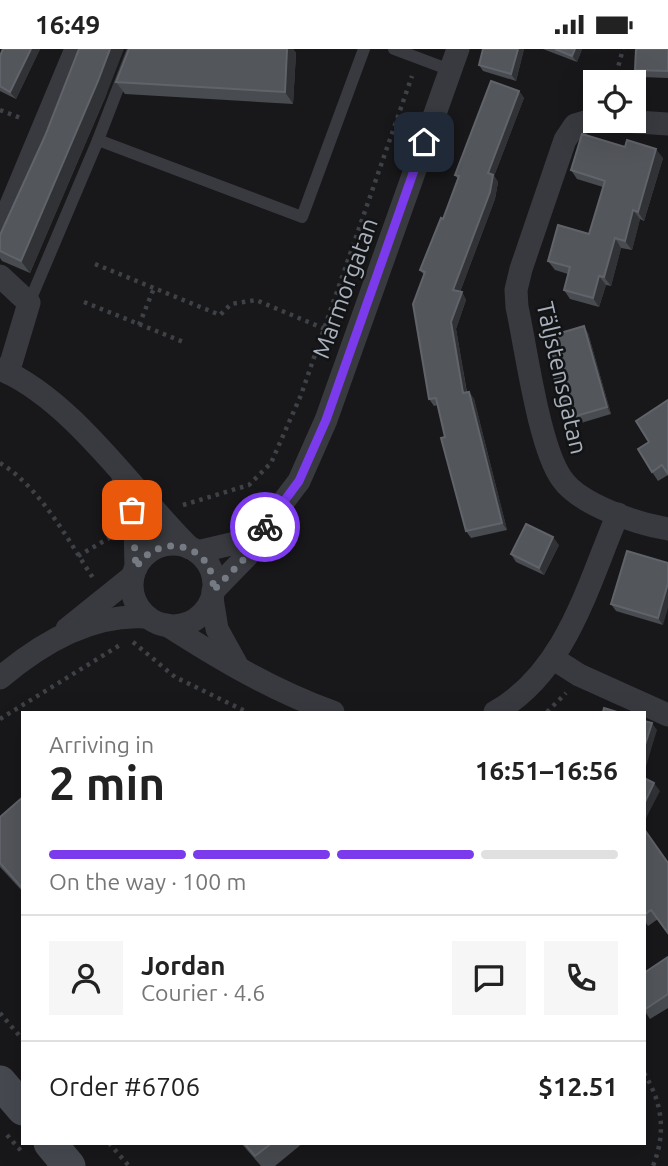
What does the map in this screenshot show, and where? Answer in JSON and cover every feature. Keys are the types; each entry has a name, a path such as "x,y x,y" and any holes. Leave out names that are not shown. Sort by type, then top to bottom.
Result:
{"street":[{"path":"0,231 76,49"},
{"name":"Marmorgatan","path":"212,594 247,556 259,534 299,481 326,420 454,60"},
{"name":"Täljstensgatan","path":"583,123 575,125 565,140 516,290 543,427 555,468 573,491 618,514 668,529"},
{"path":"646,123 668,124"},
{"path":"0,276 29,303 4,371 97,444 211,570 217,629 229,655 240,669"},
{"path":"122,474 135,524 135,600 157,621 240,669 294,698 330,711"},
{"path":"496,711 537,681 554,659 618,514"},
{"path":"2,675 60,636 135,572 148,554 164,546 194,550 244,541 259,534"},
{"path":"60,636 116,617 181,625 194,620 205,611 212,594"},
{"path":"554,659 579,675 668,715"},
{"path":"0,1082 21,1107"},
{"path":"38,1149 69,1166"}],"lane":[{"path":"29,303 133,49"},
{"path":"98,140 302,217 364,49"},
{"path":"394,49 419,58 454,60"}],"path":[{"path":"618,70 624,49"},
{"path":"160,513 249,485 271,463 301,395 419,58"},
{"path":"95,264 220,315 231,303 256,300 325,329"},
{"path":"139,325 154,288"},
{"path":"84,302 186,343"},
{"path":"0,463 29,489 104,597"},
{"path":"78,556 135,524"},
{"path":"0,719 130,639 175,677 245,711"},
{"path":"0,1013 21,1038"},
{"path":"646,1077 658,1101 662,1123 661,1145 653,1166"},
{"path":"0,1127 21,1139"},
{"path":"111,1145 129,1166"}],"building":[{"path":"3,49 31,49 10,92 0,86 0,56"},
{"path":"79,49 110,49 21,261 0,251 0,235 45,136"},
{"path":"129,49 287,49 285,92 116,82"},
{"path":"483,49 518,49 511,74 479,65"},
{"path":"555,49 575,49 572,56"},
{"path":"636,49 668,49 668,71 635,70"},
{"path":"491,81 519,91 488,173 493,175 490,192 453,290 462,292 451,322 463,393 469,392 502,523 466,531 441,438 445,437 436,398 429,399 413,304 425,272 420,270 441,218 443,219 459,176 455,175"},
{"path":"582,134 625,147 627,140 656,149 638,212 633,210 625,241 615,238 604,277 599,276 593,298 564,290 570,267 548,261 558,225 589,234 605,181 571,170"},
{"path":"584,326 607,407 566,419 550,363 554,362 547,337"},
{"path":"668,400 668,474 662,465 652,472 638,449 649,442 636,421"},
{"path":"526,524 553,537 539,568 511,554"},
{"path":"627,551 668,563 668,583 658,618 611,604"},
{"path":"646,722 652,723 646,742"},
{"path":"646,779 654,783 646,800"},
{"path":"21,799 21,887 0,863 0,817"},
{"path":"646,832 668,863 668,933 651,910 646,914"},
{"path":"668,957 668,994 646,1009 646,972"},
{"path":"246,1145 269,1145 255,1156"}],"way so far":[{"path":"132,510 136,568 141,560 155,549 173,545 190,548 203,558 211,570 213,591 247,556 265,527"}],"route":[{"path":"265,527 299,481 326,420 424,142"}]}
